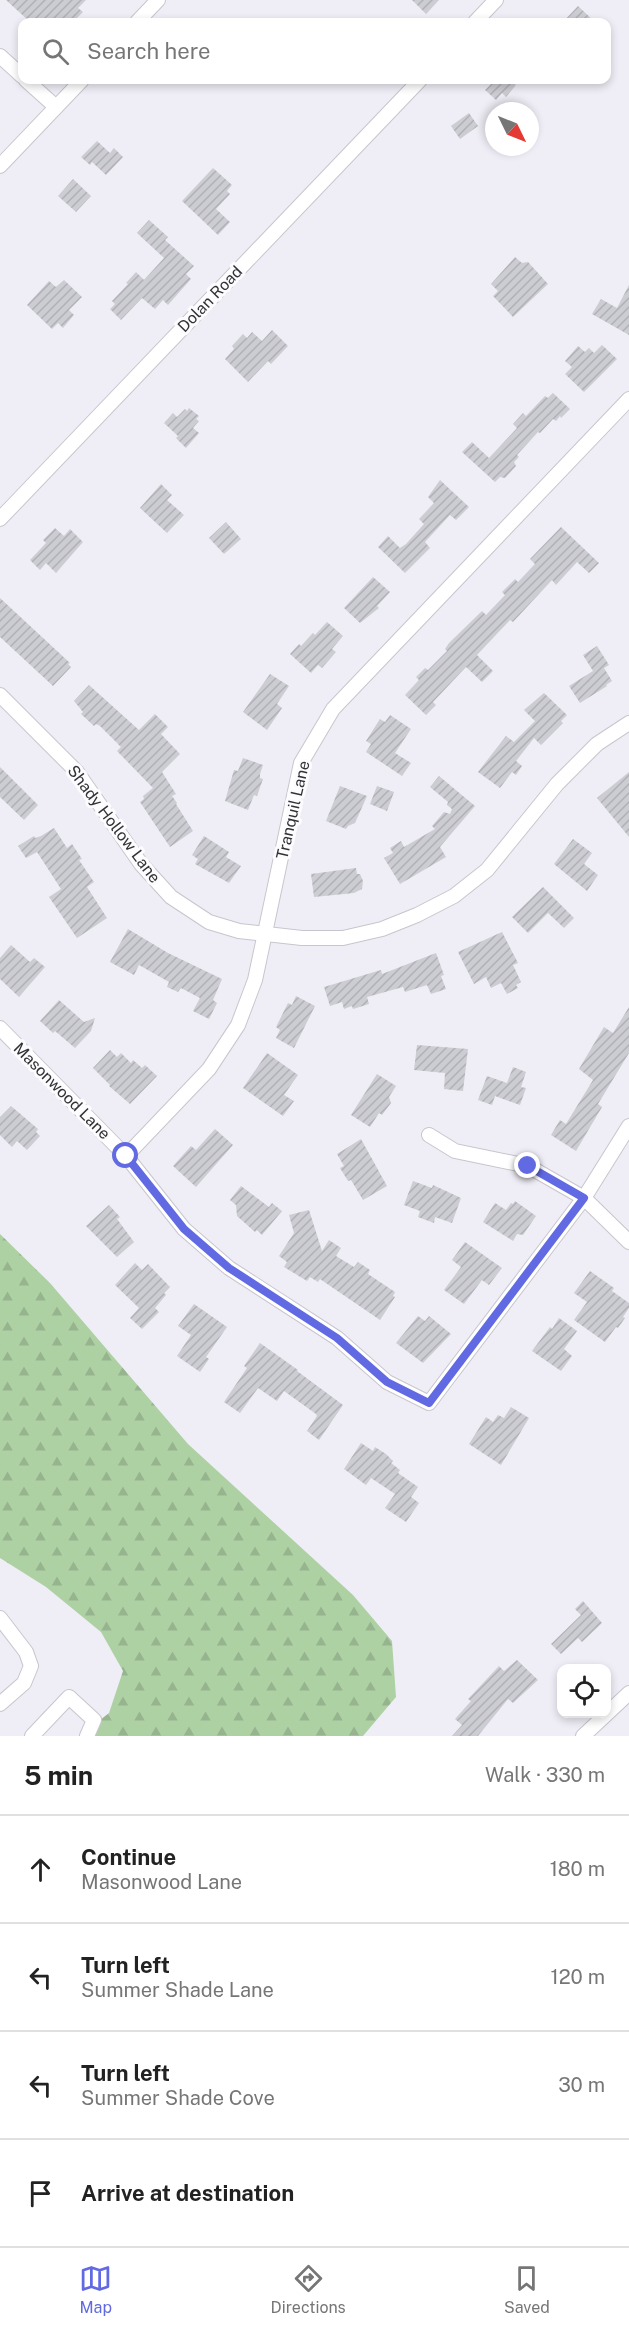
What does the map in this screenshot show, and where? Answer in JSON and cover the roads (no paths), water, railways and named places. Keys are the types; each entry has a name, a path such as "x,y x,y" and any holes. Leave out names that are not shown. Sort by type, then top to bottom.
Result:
{"street":[{"path":"140,18 158,0"},
{"path":"479,18 496,0"},
{"path":"0,56 18,72"},
{"path":"31,84 56,107"},
{"path":"0,166 78,84"},
{"name":"Dolan Road","path":"0,519 416,84"},
{"name":"Tranquil Lane","path":"126,1156 209,1069 238,1025 255,980 301,763 333,709 629,399"},
{"name":"Shady Hollow Lane","path":"0,695 77,772 141,864 171,897 209,922 239,931 302,938 343,938 382,928 417,915 454,896 487,870 557,784 597,744 629,723"},
{"name":"Masonwood Lane","path":"0,1028 126,1156 184,1229 229,1268 337,1338 387,1382 429,1403 584,1198"},
{"path":"584,1198 629,1126"},
{"path":"429,1135 455,1151 528,1166 584,1198 629,1242"},
{"path":"0,1618 26,1652 31,1666 24,1683 0,1704"},
{"path":"583,1736 629,1693"},
{"path":"32,1736 69,1698 94,1720 87,1736"}]}
